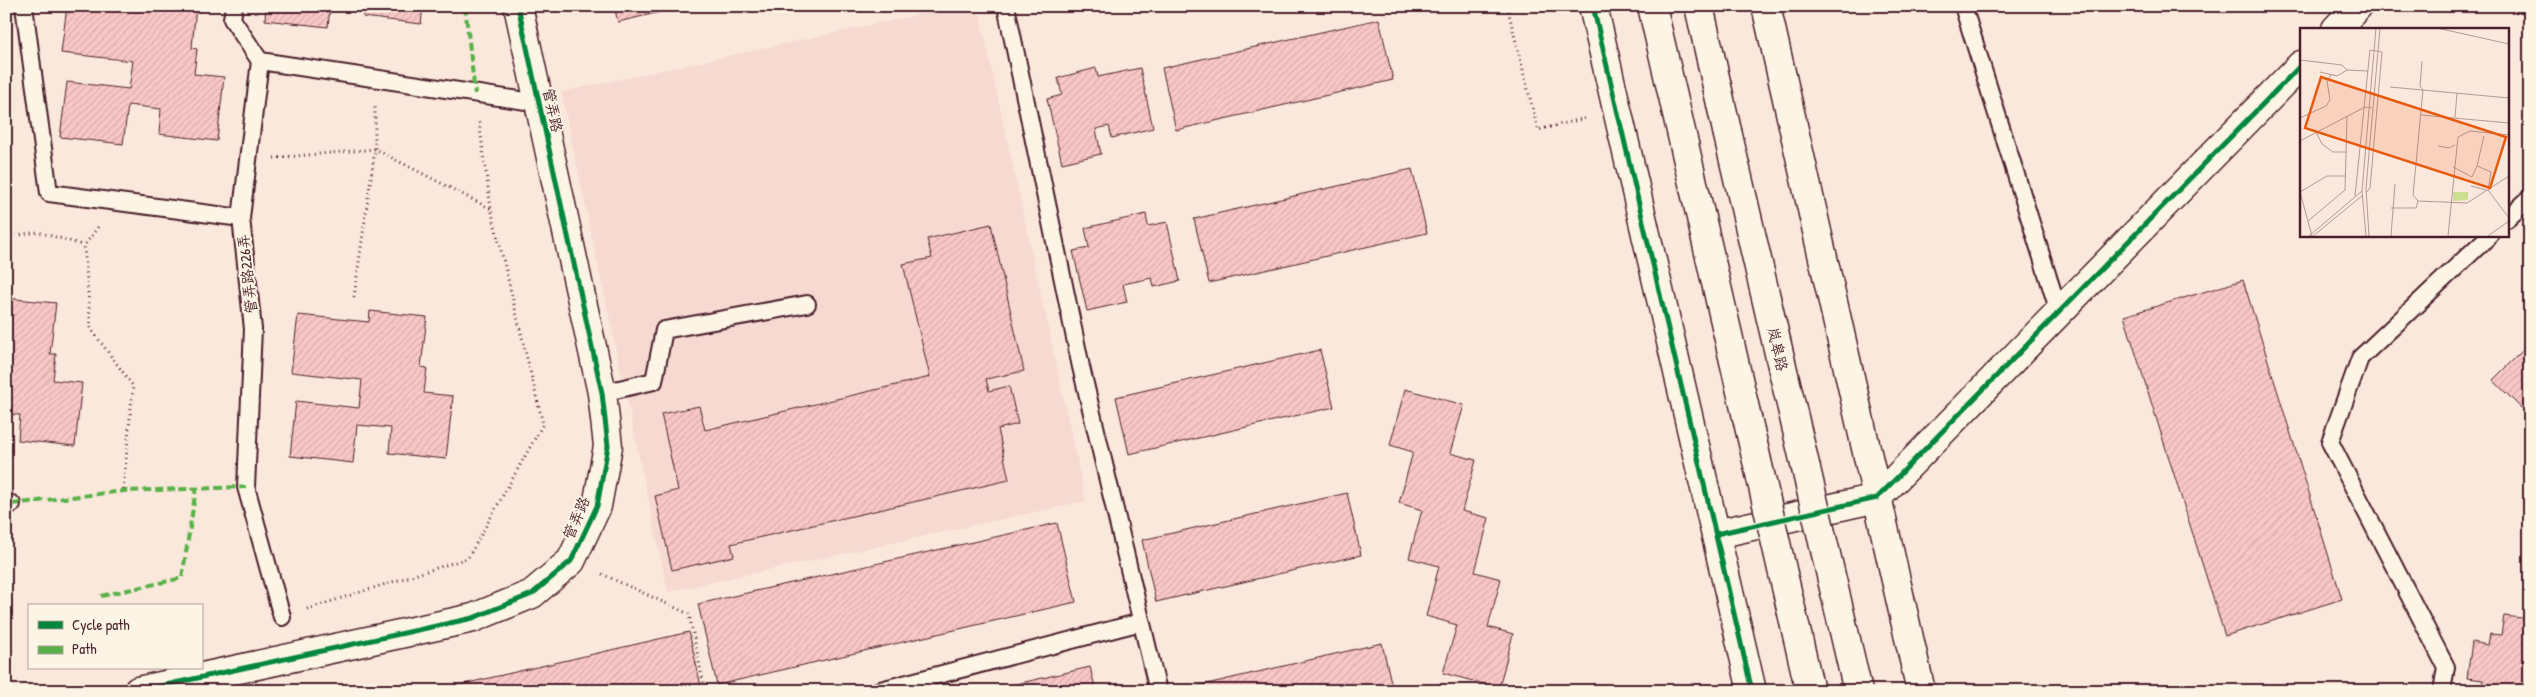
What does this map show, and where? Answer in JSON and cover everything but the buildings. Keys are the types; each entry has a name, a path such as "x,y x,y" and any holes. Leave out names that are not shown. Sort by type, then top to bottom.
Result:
{"street":[{"name":"管弄路","path":"138,691 473,618 532,594 571,561 597,506 608,446 602,393 518,6"},
{"path":"1593,6 1752,691"},
{"path":"1652,6 1810,691"},
{"name":"岚皋路","path":"1699,6 1858,691"},
{"path":"1766,6 1921,691"},
{"path":"2337,28 2358,6"},
{"path":"1716,534 1877,498 2300,66"}],"lane":[{"name":"管弄路226弄","path":"24,6 49,193 241,218 253,329 246,488 282,617"},
{"path":"234,6 232,19 260,60 241,218"},
{"path":"1006,6 1081,368 1158,691"},
{"path":"1963,6 2059,312"},
{"path":"260,60 539,103"},
{"path":"2508,218 2530,198"},
{"path":"2442,691 2446,667 2330,442 2360,358 2489,236"},
{"path":"602,393 654,381 664,330 807,304"},
{"path":"877,691 1141,622"}],"path":[{"path":"1507,6 1538,130 1618,110"},
{"path":"354,297 376,149 375,78"},
{"path":"282,617 468,558 543,424 491,209 475,94"},
{"path":"248,160 376,149 491,209"},
{"path":"116,202 84,246 92,329 133,386 123,491"},
{"path":"6,237 38,232 84,246"},
{"path":"571,561 689,614 705,691"}],"shaded area":[{"path":"958,6 978,6 1086,501 668,592 561,92"}],"marked path":[{"path":"465,6 475,94"},
{"path":"12,504 123,491 246,487"},
{"path":"101,596 182,578 196,489"}],"cycle path":[{"path":"138,691 473,618 532,594 571,561 597,506 608,446 602,393 518,6"},
{"path":"1593,6 1752,691"},
{"path":"1716,534 1877,498 2300,66"}]}
